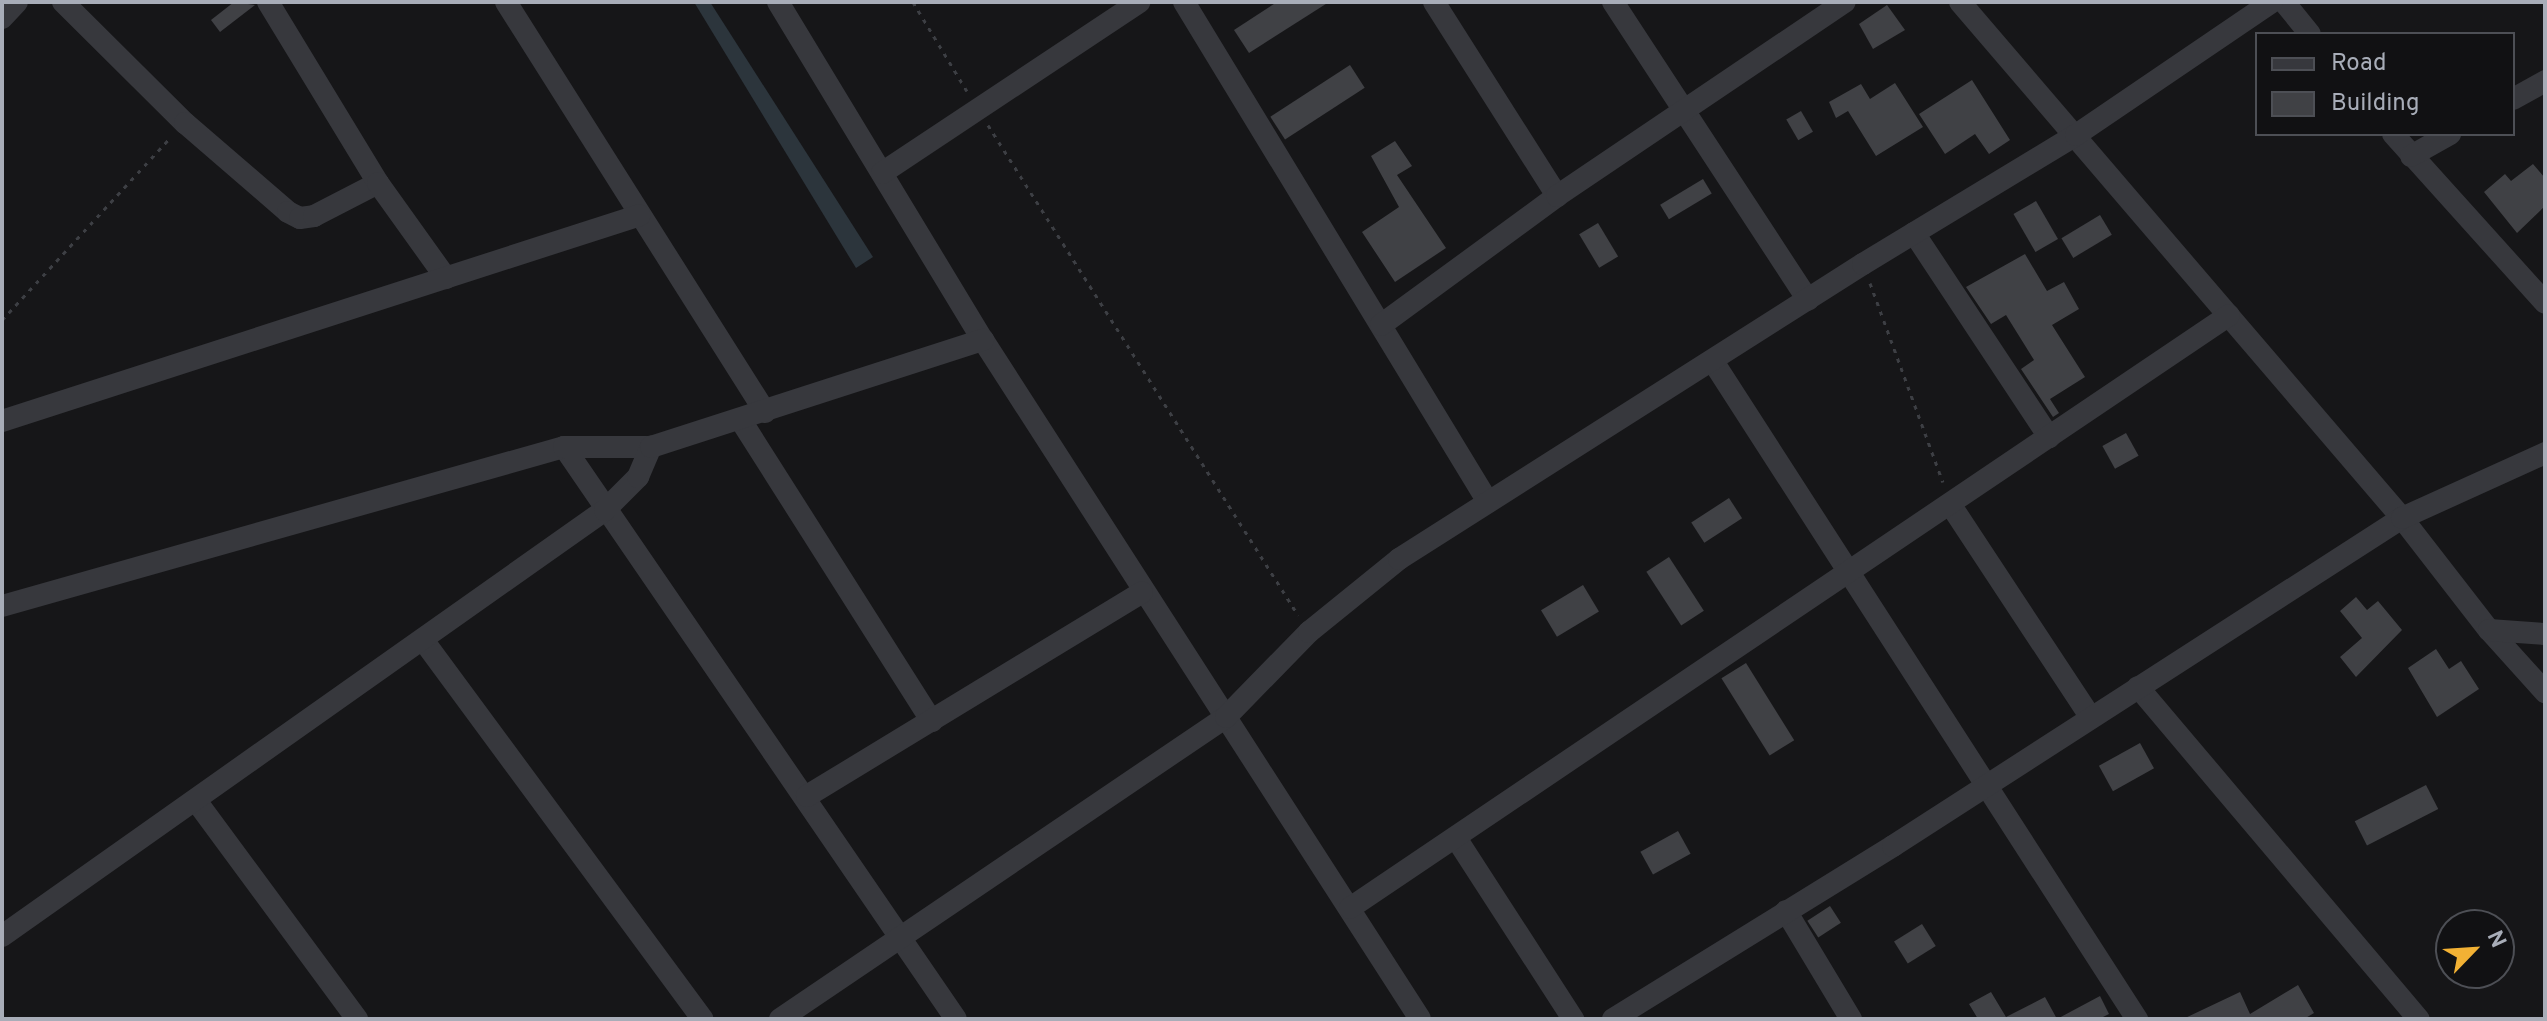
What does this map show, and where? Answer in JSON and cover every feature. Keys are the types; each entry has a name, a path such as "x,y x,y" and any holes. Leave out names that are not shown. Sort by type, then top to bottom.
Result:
{"street":[{"path":"2,18 17,2"},
{"path":"63,2 185,123 300,218 378,183"},
{"path":"268,2 378,183 446,278"},
{"path":"506,2 765,412"},
{"path":"778,2 983,340 1142,592 1420,1019"},
{"path":"882,173 1139,2"},
{"path":"1184,2 1488,502"},
{"path":"1434,2 1557,196"},
{"path":"1613,2 1808,300"},
{"path":"1381,325 1557,196 1845,2"},
{"path":"1960,2 2402,518 2489,630 2545,692"},
{"path":"780,1019 901,933 1226,717 1309,632 1399,559 1714,363 1863,264 2076,135 2272,2"},
{"path":"2284,2 2308,32"},
{"path":"2515,98 2545,81"},
{"path":"2395,136 2545,303"},
{"path":"2411,156 2446,136"},
{"path":"2,421 640,215"},
{"path":"1914,233 2049,437"},
{"path":"1350,908 2229,315"},
{"path":"2,606 564,447 651,447 983,340"},
{"path":"1714,363 2137,1019"},
{"path":"740,419 932,721"},
{"path":"564,447 901,933 956,1019"},
{"path":"2,936 197,802 605,510 638,477 651,447"},
{"path":"1613,1019 1988,785 2402,518 2545,453"},
{"path":"1950,504 2091,718"},
{"path":"807,796 1142,592"},
{"path":"2489,630 2545,634"},
{"path":"423,640 702,1019"},
{"path":"2138,687 2419,1019"},
{"path":"197,802 357,1019"},
{"path":"1456,838 1573,1019"},
{"path":"1786,911 1851,1019"}],"path":[{"path":"913,2 1309,632"},
{"path":"2,320 185,123"},
{"path":"1863,264 1950,504"}],"shaded area":[{"path":"694,2 710,2 873,257 856,268"}],"building":[{"path":"234,2 255,5 220,32 211,20"},
{"path":"1277,2 1329,2 1249,53 1234,30"},
{"path":"1887,5 1905,30 1873,49 1859,24"},
{"path":"1350,65 1365,88 1285,139 1270,117"},
{"path":"1972,80 2010,140 1989,154 1975,134 1945,154 1919,114"},
{"path":"1895,83 1923,127 1876,156 1848,111 1836,118 1829,102 1861,84 1870,99"},
{"path":"1801,111 1813,132 1798,140 1786,120"},
{"path":"1395,141 1412,166 1397,175 1446,248 1395,282 1362,232 1399,207 1371,156"},
{"path":"2533,164 2545,178 2545,206 2517,233 2484,192 2505,174 2511,181"},
{"path":"1703,179 1712,194 1669,219 1660,205"},
{"path":"2036,201 2058,239 2035,252 2013,214"},
{"path":"2100,215 2112,235 2073,258 2061,238"},
{"path":"1598,223 1618,256 1599,268 1579,234"},
{"path":"2025,254 2047,291 2064,282 2079,309 2052,325 2085,377 2050,399 2059,413 2053,417 2021,369 2034,360 2006,315 1991,324 1966,287"},
{"path":"2126,433 2139,456 2115,469 2102,446"},
{"path":"1729,498 1742,518 1704,543 1691,523"},
{"path":"1669,557 1704,611 1681,625 1646,572"},
{"path":"1583,585 1599,612 1557,637 1541,610"},
{"path":"2356,597 2367,610 2378,601 2402,630 2356,677 2340,657 2362,638 2340,611"},
{"path":"2436,649 2449,669 2461,661 2479,689 2437,717 2408,668"},
{"path":"1746,663 1794,740 1770,756 1721,678"},
{"path":"2140,743 2154,768 2113,791 2099,766"},
{"path":"2426,785 2438,809 2367,845 2355,821"},
{"path":"1678,831 1691,854 1653,875 1640,852"},
{"path":"1830,906 1841,923 1818,937 1807,921"},
{"path":"1922,924 1936,946 1908,964 1894,941"},
{"path":"2298,985 2314,1013 2304,1019 2183,1019 2240,992 2250,1014"},
{"path":"1991,992 2006,1017 2045,997 2057,1019 1978,1019 1969,1004"},
{"path":"2100,996 2109,1014 2099,1019 2057,1019"}]}
